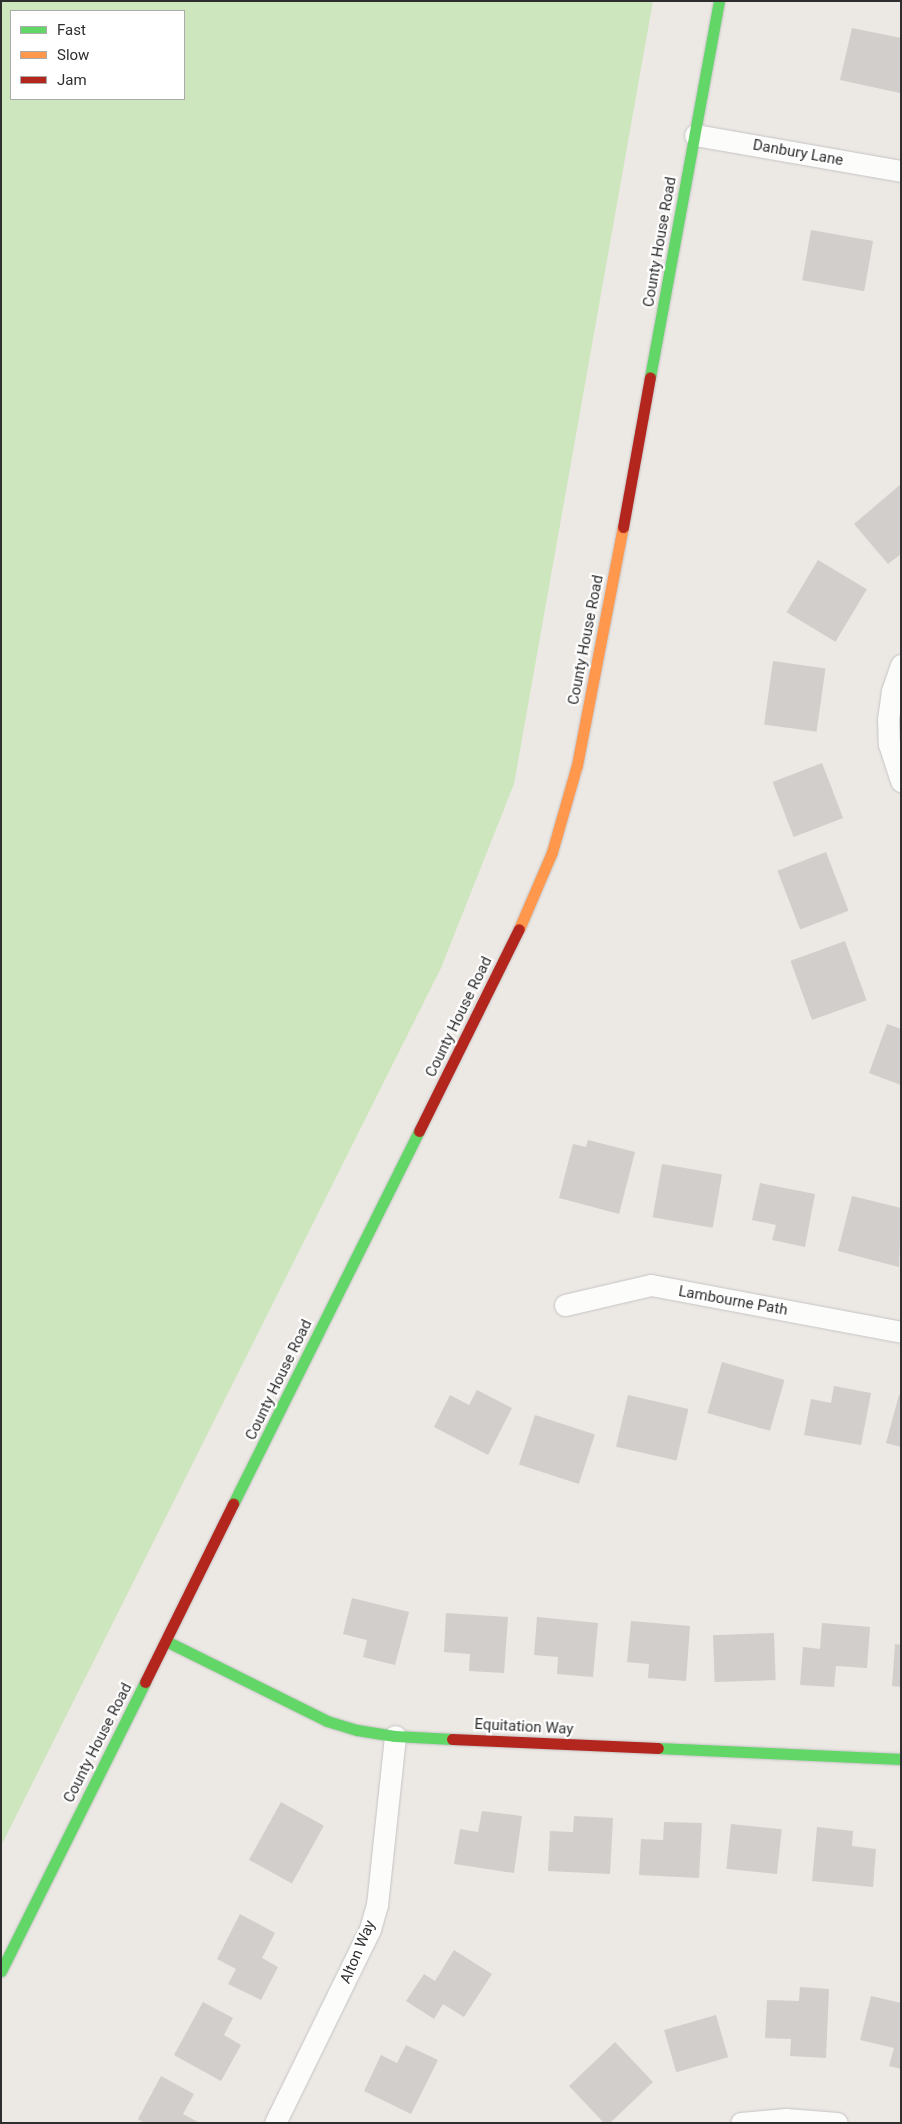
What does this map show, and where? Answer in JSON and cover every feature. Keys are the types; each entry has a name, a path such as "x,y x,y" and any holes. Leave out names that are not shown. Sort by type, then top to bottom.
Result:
{"street":[{"name":"County House Road","path":"1,1971 520,928 552,852 577,765 593,687 719,1"},
{"name":"Danbury Lane","path":"695,135 901,171"},
{"path":"901,666 892,691 888,719 889,744 901,781"},
{"name":"Lambourne Path","path":"565,1305 651,1285 901,1332"},
{"name":"Equitation Way","path":"166,1641 327,1721 357,1730 395,1736 901,1759"},
{"name":"Alton Way","path":"276,2123 370,1929 377,1906 395,1736"},
{"path":"741,2123 786,2119 837,2123"}],"green space":[{"path":"1,1 653,1 514,784 441,968 1,1846"}],"building":[{"path":"852,28 901,38 900,93 840,80"},
{"path":"811,230 873,241 864,291 802,280"},
{"path":"901,484 901,554 888,564 854,524"},
{"path":"818,560 867,589 835,642 787,612"},
{"path":"773,661 825,668 817,732 764,724"},
{"path":"822,763 843,818 794,837 773,782"},
{"path":"826,852 849,911 800,929 777,871"},
{"path":"845,941 867,1000 812,1020 790,961"},
{"path":"887,1024 901,1029 901,1085 869,1073"},
{"path":"588,1140 635,1152 619,1214 559,1198 573,1144 586,1147"},
{"path":"662,1164 722,1175 713,1228 653,1217"},
{"path":"760,1183 815,1194 805,1247 772,1240 776,1225 752,1220"},
{"path":"852,1196 901,1208 899,1267 838,1251"},
{"path":"722,1362 784,1380 770,1431 707,1413"},
{"path":"834,1386 871,1393 861,1445 804,1435 811,1399 831,1403"},
{"path":"477,1390 512,1408 488,1455 434,1427 450,1395 469,1405"},
{"path":"628,1395 688,1409 676,1461 616,1447"},
{"path":"899,1395 901,1395 901,1447 886,1443"},
{"path":"535,1415 595,1434 579,1484 519,1464"},
{"path":"352,1598 409,1612 395,1665 363,1657 367,1640 343,1634"},
{"path":"446,1613 508,1617 504,1673 469,1671 470,1654 444,1652"},
{"path":"537,1617 598,1623 593,1677 557,1674 558,1657 534,1655"},
{"path":"631,1621 690,1626 686,1681 648,1678 649,1664 627,1662"},
{"path":"822,1623 870,1627 867,1668 836,1666 834,1687 800,1685 803,1647 820,1649"},
{"path":"774,1633 776,1680 715,1682 713,1635"},
{"path":"895,1644 901,1645 901,1687 892,1686"},
{"path":"281,1802 324,1826 292,1883 249,1860"},
{"path":"482,1811 522,1816 514,1873 454,1864 460,1829 478,1832"},
{"path":"574,1816 613,1818 610,1874 548,1871 550,1831 573,1832"},
{"path":"664,1822 702,1823 699,1878 639,1875 641,1839 663,1840"},
{"path":"731,1824 782,1829 777,1874 726,1869"},
{"path":"817,1827 853,1831 852,1846 876,1849 873,1887 812,1881"},
{"path":"240,1914 275,1933 262,1958 278,1967 261,2000 228,1984 236,1969 217,1959"},
{"path":"454,1950 492,1974 464,2017 443,2004 434,2019 406,2001 424,1974 435,1981"},
{"path":"800,1987 829,1989 826,2058 790,2056 791,2039 765,2038 767,2000 799,2001"},
{"path":"871,1996 901,2003 901,2069 889,2066 894,2048 860,2040"},
{"path":"203,2002 233,2018 224,2035 241,2045 221,2081 174,2055"},
{"path":"716,2015 728,2057 676,2072 664,2030"},
{"path":"615,2042 653,2082 610,2123 604,2123 569,2086"},
{"path":"406,2045 438,2060 411,2114 364,2091 381,2055 397,2063"},
{"path":"161,2076 194,2094 183,2114 200,2123 144,2123 138,2119"}],"traffic: fast":[{"path":"650,377 719,1"},
{"path":"233,1504 419,1131"},
{"path":"166,1641 327,1721 357,1730 395,1736 452,1739"},
{"path":"1,1971 145,1682"},
{"path":"658,1748 901,1759"}],"traffic: slow":[{"path":"519,929 552,852 577,765 623,527"}],"traffic: jam":[{"path":"623,527 650,377"},
{"path":"419,1131 519,929"},
{"path":"145,1682 233,1504"},
{"path":"452,1739 658,1748"}]}
